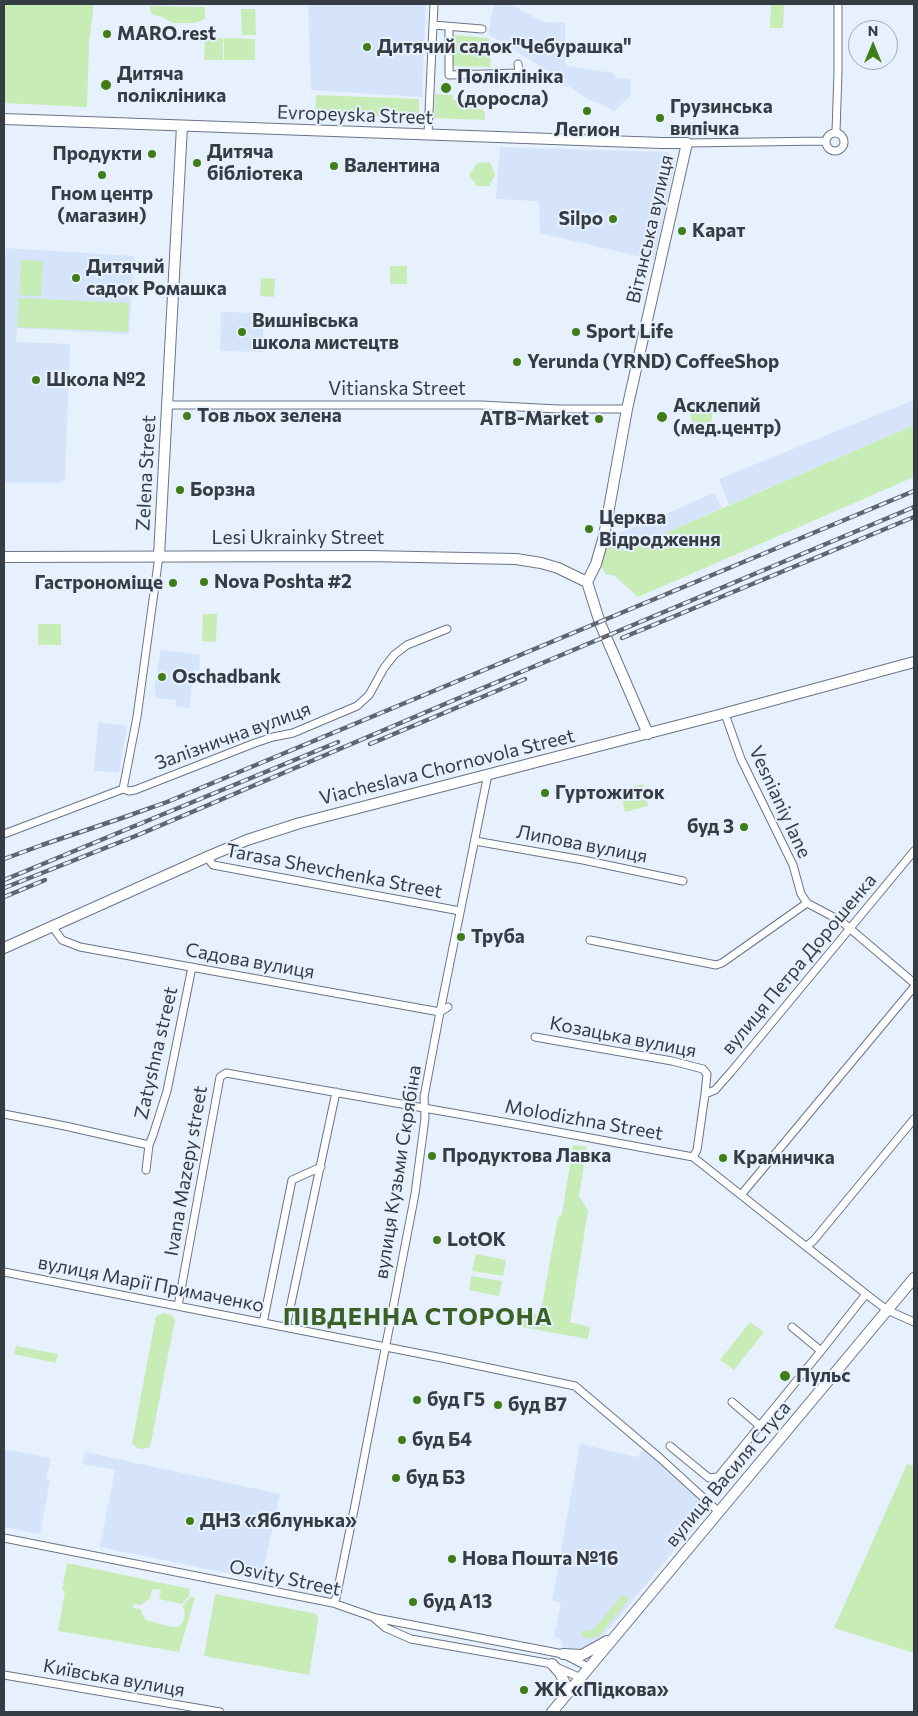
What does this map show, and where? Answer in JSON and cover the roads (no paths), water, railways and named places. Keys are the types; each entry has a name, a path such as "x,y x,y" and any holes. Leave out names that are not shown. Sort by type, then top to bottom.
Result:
{"street":[{"path":"428,134 434,4"},
{"path":"825,142 830,134 836,132 838,4"},
{"path":"433,25 482,29"},
{"path":"449,27 449,75 518,73 518,64"},
{"name":"Evropeyska Street","path":"4,119 687,143 825,142 829,150 835,151 841,149 844,144 844,138 836,132"},
{"name":"Zelena Street","path":"123,789 137,717 159,556 182,126"},
{"name":"Вітянська вулиця","path":"587,582 596,564 604,536 627,409 687,143"},
{"name":"Vitianska Street","path":"167,404 481,405 627,409"},
{"name":"Lesi Ukrainky Street","path":"4,557 368,556 516,559 558,568 587,582"},
{"path":"587,582 597,615 648,734"},
{"name":"Залізнична вулиця","path":"4,834 123,789 135,790 273,736 293,733 357,706 369,695 384,668 394,655 407,645 447,628"},
{"name":"Viacheslava Chornovola Street","path":"4,948 247,840 300,823 725,714 914,662"},
{"name":"Vesnianiy lane","path":"725,714 741,759 793,865 801,894 807,903"},
{"name":"вулиця Кузьми Скрябіна","path":"333,1603 336,1598 355,1505 415,1194 426,1108 424,1097 488,774"},
{"name":"Липова вулиця","path":"475,841 583,860 682,881"},
{"name":"вулиця Петра Дорошенка","path":"705,1094 714,1090 720,1084 914,851"},
{"name":"Tarasa Shevchenka Street","path":"207,857 214,865 460,911"},
{"path":"590,940 716,965 722,963 807,903 841,921 914,982"},
{"name":"Садова вулиця","path":"52,926 62,940 80,947 440,1012"},
{"name":"Zatyshna street","path":"146,1170 149,1145 167,1091 192,967"},
{"path":"741,1195 914,987"},
{"path":"440,1012 448,1007"},
{"name":"Козацька вулиця","path":"535,1037 698,1066 704,1069 707,1074 705,1094 697,1150 693,1157"},
{"name":"Molodizhna Street","path":"226,1073 693,1157 887,1310 914,1322"},
{"name":"Ivana Mazepy street","path":"178,1306 220,1077 226,1073"},
{"path":"286,1328 336,1092"},
{"name":"Zatyshna street","path":"4,1114 149,1145"},
{"path":"807,1246 914,1119"},
{"path":"263,1323 292,1180 320,1166"},
{"name":"вулиця Марії Примаченко","path":"4,1272 574,1386 660,1458 719,1512"},
{"name":"вулиця Василя Стуса","path":"552,1712 914,1278"},
{"path":"670,1446 710,1478 718,1477 822,1351 866,1294"},
{"path":"792,1327 822,1351"},
{"path":"732,1402 760,1426"},
{"name":"Osvity Street","path":"4,1538 333,1603 373,1617 386,1628 412,1639 528,1658 552,1664 581,1678"},
{"path":"373,1617 563,1654 582,1655 618,1634"},
{"path":"563,1654 590,1668"},
{"path":"552,1664 560,1673 569,1692"},
{"name":"Київська вулиця","path":"4,1675 220,1712"}],"railway":[{"path":"4,859 167,802 914,491"},
{"path":"4,888 138,835 914,507"},
{"path":"622,638 914,517"},
{"path":"370,744 525,679"},
{"path":"4,880 338,742"},
{"path":"4,897 45,880"}],"place":[{"name":"MARO.rest","path":"107,34"},
{"name":"Дитячий садок\"Чебурашка\"","path":"367,47"},
{"name":"Дитяча полікліника","path":"106,85"},
{"name":"Поліклініка (доросла)","path":"446,88"},
{"name":"Легион","path":"587,111"},
{"name":"Грузинська випічка","path":"660,118"},
{"name":"Продукти","path":"152,154"},
{"name":"Дитяча бібліотека","path":"197,163"},
{"name":"Валентина","path":"334,166"},
{"name":"Гном центр (магазин)","path":"102,175"},
{"name":"Silpo","path":"613,219"},
{"name":"Карат","path":"682,231"},
{"name":"Дитячий садок Ромашка","path":"76,278"},
{"name":"Вишнівська школа мистецтв","path":"242,332"},
{"name":"Sport Life","path":"576,332"},
{"name":"Yerunda (YRND) CoffeeShop","path":"517,362"},
{"name":"Школа №2","path":"36,380"},
{"name":"Тов льох зелена","path":"187,416"},
{"name":"Асклепий (мед.центр)","path":"662,417"},
{"name":"ATB-Market","path":"599,419"},
{"name":"Борзна","path":"180,490"},
{"name":"Церква Відродження","path":"589,529"},
{"name":"Nova Poshta #2","path":"204,582"},
{"name":"Гастрономіще","path":"173,583"},
{"name":"Oschadbank","path":"162,677"},
{"name":"Гуртожиток","path":"545,793"},
{"name":"буд 3","path":"744,827"},
{"name":"Труба","path":"461,937"},
{"name":"Продуктова Лавка","path":"432,1156"},
{"name":"Крамничка","path":"723,1158"},
{"name":"LotOK","path":"437,1240"},
{"name":"Пульс","path":"785,1376"},
{"name":"буд Г5","path":"417,1400"},
{"name":"буд В7","path":"498,1405"},
{"name":"буд Б4","path":"402,1440"},
{"name":"буд Б3","path":"396,1478"},
{"name":"ДНЗ «Яблунька»","path":"190,1521"},
{"name":"Нова Пошта №16","path":"452,1559"},
{"name":"буд А13","path":"413,1602"},
{"name":"ЖК «Підкова»","path":"524,1690"}],"district":[{"name":"ПІВДЕННА СТОРОНА","path":"418,1317"}]}
